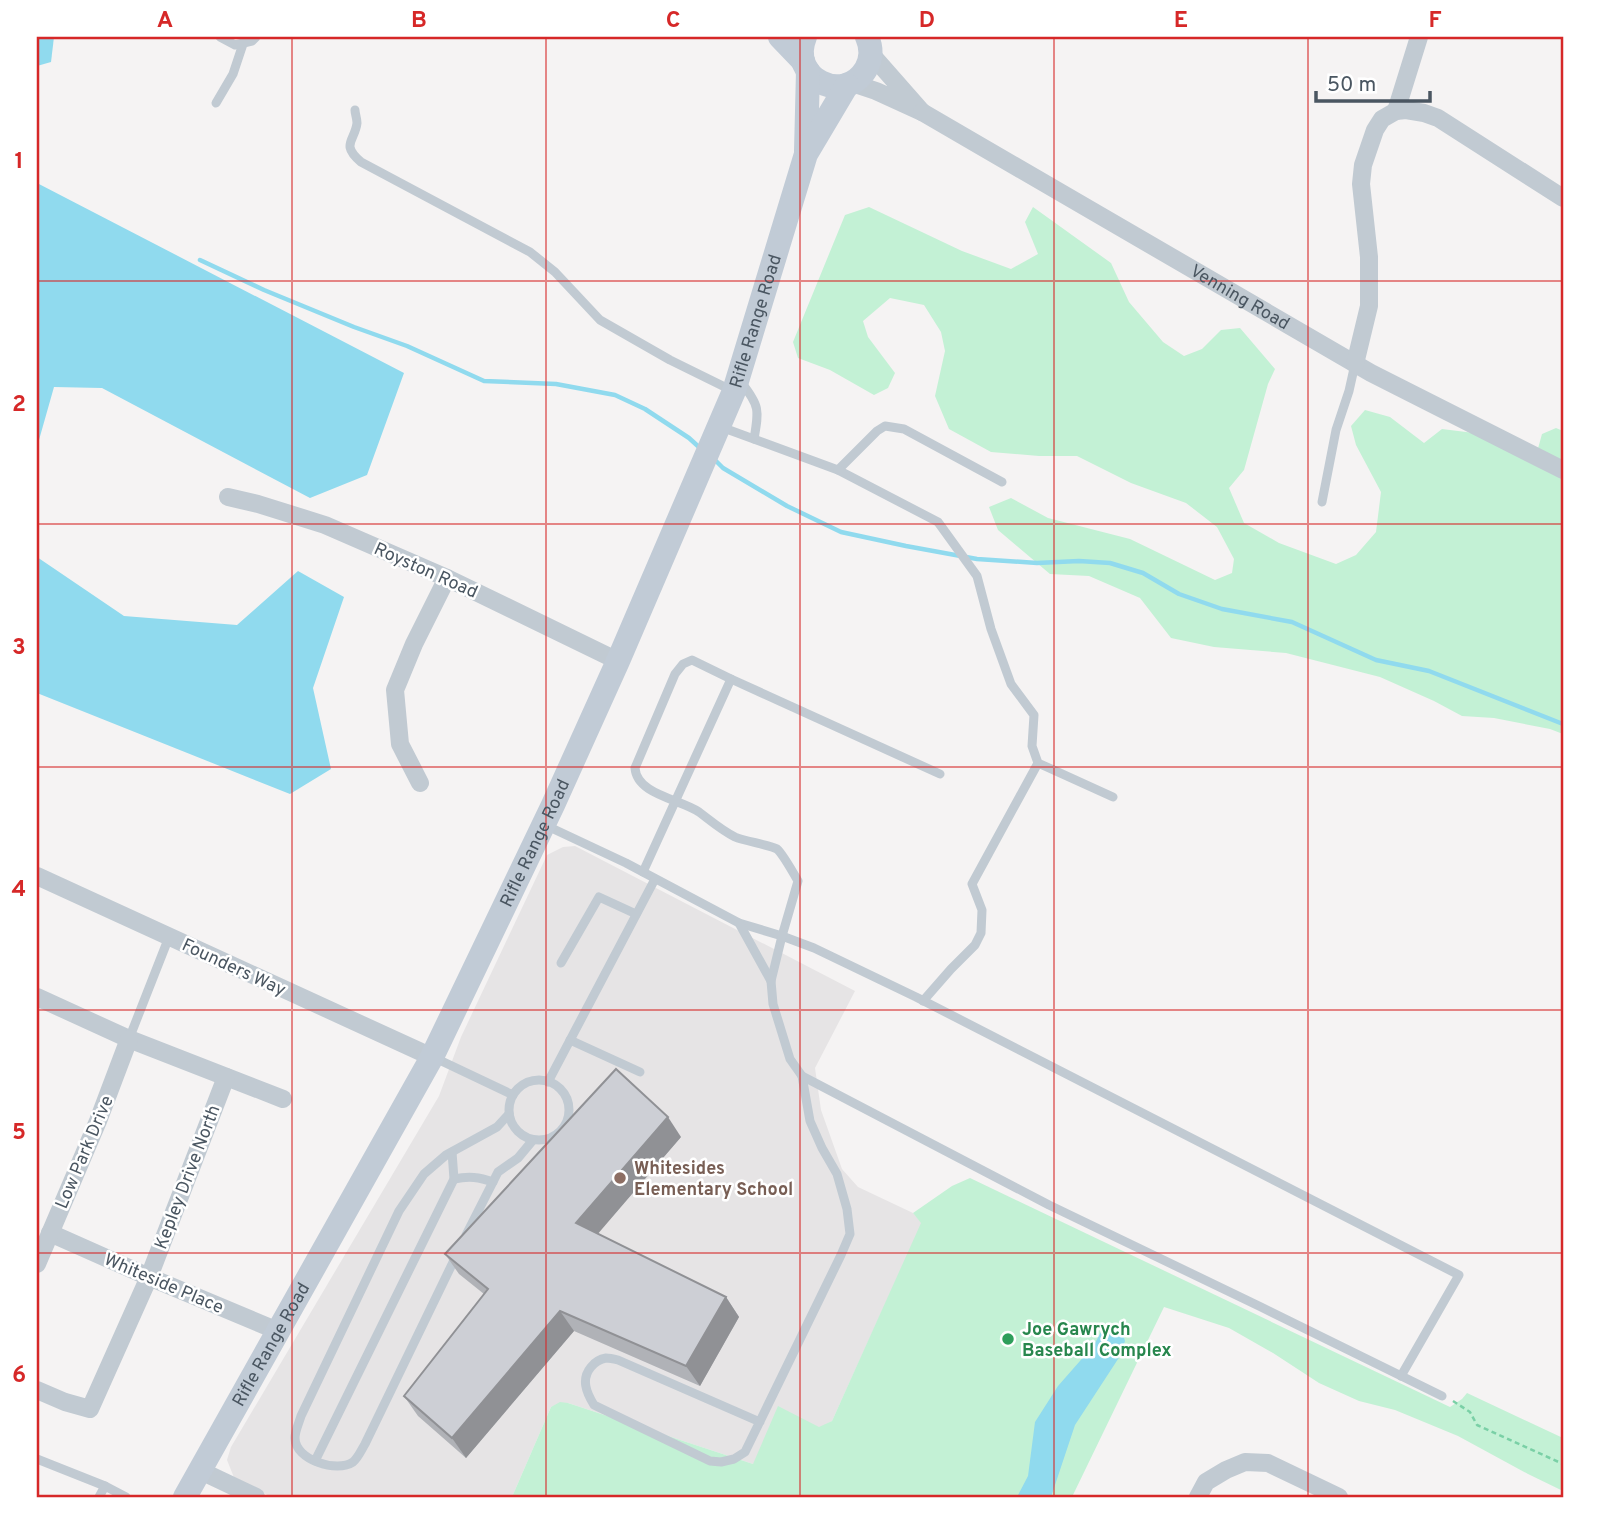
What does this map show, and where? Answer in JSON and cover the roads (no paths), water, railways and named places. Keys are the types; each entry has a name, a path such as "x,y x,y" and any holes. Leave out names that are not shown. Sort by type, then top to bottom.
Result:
{"main road":[{"path":"780,37 805,56 815,79 825,85 849,84"},
{"name":"Rifle Range Road","path":"185,1497 432,1057 543,825 720,427 736,385 806,154 849,84 864,73 869,64 869,45"},
{"name":"Rifle Range Road","path":"805,56 806,154"}],"street":[{"path":"1395,111 1419,37"},
{"name":"Venning Road","path":"869,45 922,112"},
{"name":"Venning Road","path":"849,84 876,91 922,112 1355,364 1563,470"},
{"path":"1355,364 1369,306 1369,257 1361,184 1363,165 1375,130 1382,119 1395,111 1406,110 1438,118 1563,198"},
{"name":"Royston Road","path":"228,498 258,504 324,525 447,578 618,661"},
{"path":"420,783 400,744 395,690 414,644 447,578"},
{"name":"Founders Way","path":"37,877 432,1057"},
{"path":"37,997 129,1039 283,1099"},
{"name":"Low Park Drive","path":"37,1264 129,1039"},
{"name":"Kepley Drive North","path":"37,1390 90,1409 149,1278 226,1077"},
{"name":"Whiteside Place","path":"50,1233 149,1278 278,1331"},
{"path":"1198,1497 1206,1482 1245,1461 1268,1464 1339,1497"},
{"path":"201,1471 256,1497"}],"lane":[{"path":"220,37 235,46 252,41 256,37"},
{"path":"216,103 233,74 243,44"},
{"path":"355,110 356,123 349,142 353,155 361,162 530,252 555,272 600,320 670,360 736,385 752,396 759,412 754,439"},
{"path":"1322,502 1336,430 1355,364"},
{"path":"838,470 885,426 904,429 1002,482"},
{"path":"720,427 838,470 938,522 977,576 991,629 1011,684 1034,715 1032,746 1038,763 1113,797"},
{"path":"760,1422 618,1360 606,1358 594,1363 586,1374 585,1384 594,1405 710,1461 734,1459 745,1452 760,1422 850,1234 847,1209 837,1174 810,1121 802,1076 790,1059 773,1004 771,981 798,881 776,849 737,838 717,827 697,810 675,802 642,784 635,774 635,768 675,674 692,660 940,774"},
{"path":"643,872 731,679"},
{"path":"923,1001 975,944 981,933 982,910 972,884 1038,763"},
{"path":"543,825 643,872 739,923 814,948 923,1001 1459,1275 1401,1376"},
{"path":"548,1082 655,878"},
{"path":"561,963 599,897 636,914"},
{"path":"739,923 771,981"},
{"path":"129,1039 169,937"},
{"path":"570,1040 640,1072"},
{"path":"432,1057 513,1095"},
{"path":"802,1076 1049,1205 1442,1396"},
{"path":"528,1082 548,1082 565,1094 569,1103 566,1124 552,1138 533,1140 524,1137 511,1123 509,1104 519,1088 528,1082"},
{"path":"509,1114 497,1127 452,1152 424,1174 399,1211 301,1416 295,1437 305,1456 323,1465 341,1467 355,1461 498,1172 518,1158 533,1140"},
{"path":"314,1461 454,1179 452,1152"},
{"path":"454,1179 467,1176 493,1182"},
{"path":"37,1459 126,1497"},
{"path":"99,1497 105,1486"}],"water":[{"path":"37,37 54,37 51,62 37,66"},
{"path":"37,183 404,373 367,475 310,498 102,388 54,387 37,447"},
{"path":"37,557 124,616 237,625 298,571 344,597 313,688 331,769 290,794 37,693"},
{"path":"1114,1324 1121,1328 1125,1341 1120,1356 1075,1425 1051,1497 1017,1497 1028,1476 1035,1422 1058,1386 1094,1345 1102,1330"}],"waterway":[{"path":"200,260 264,290 407,346 484,381 556,384 615,395 645,409 700,448"},
{"path":"715,460 723,468 787,506 841,532 977,559 1037,563 1110,563 1143,573 1179,594 1222,609 1292,622 1376,660 1429,671 1563,724"}],"place":[{"name":"Whitesides Elementary School","path":"620,1178"},
{"name":"Joe Gawrych Baseball Complex","path":"1008,1339"}]}
